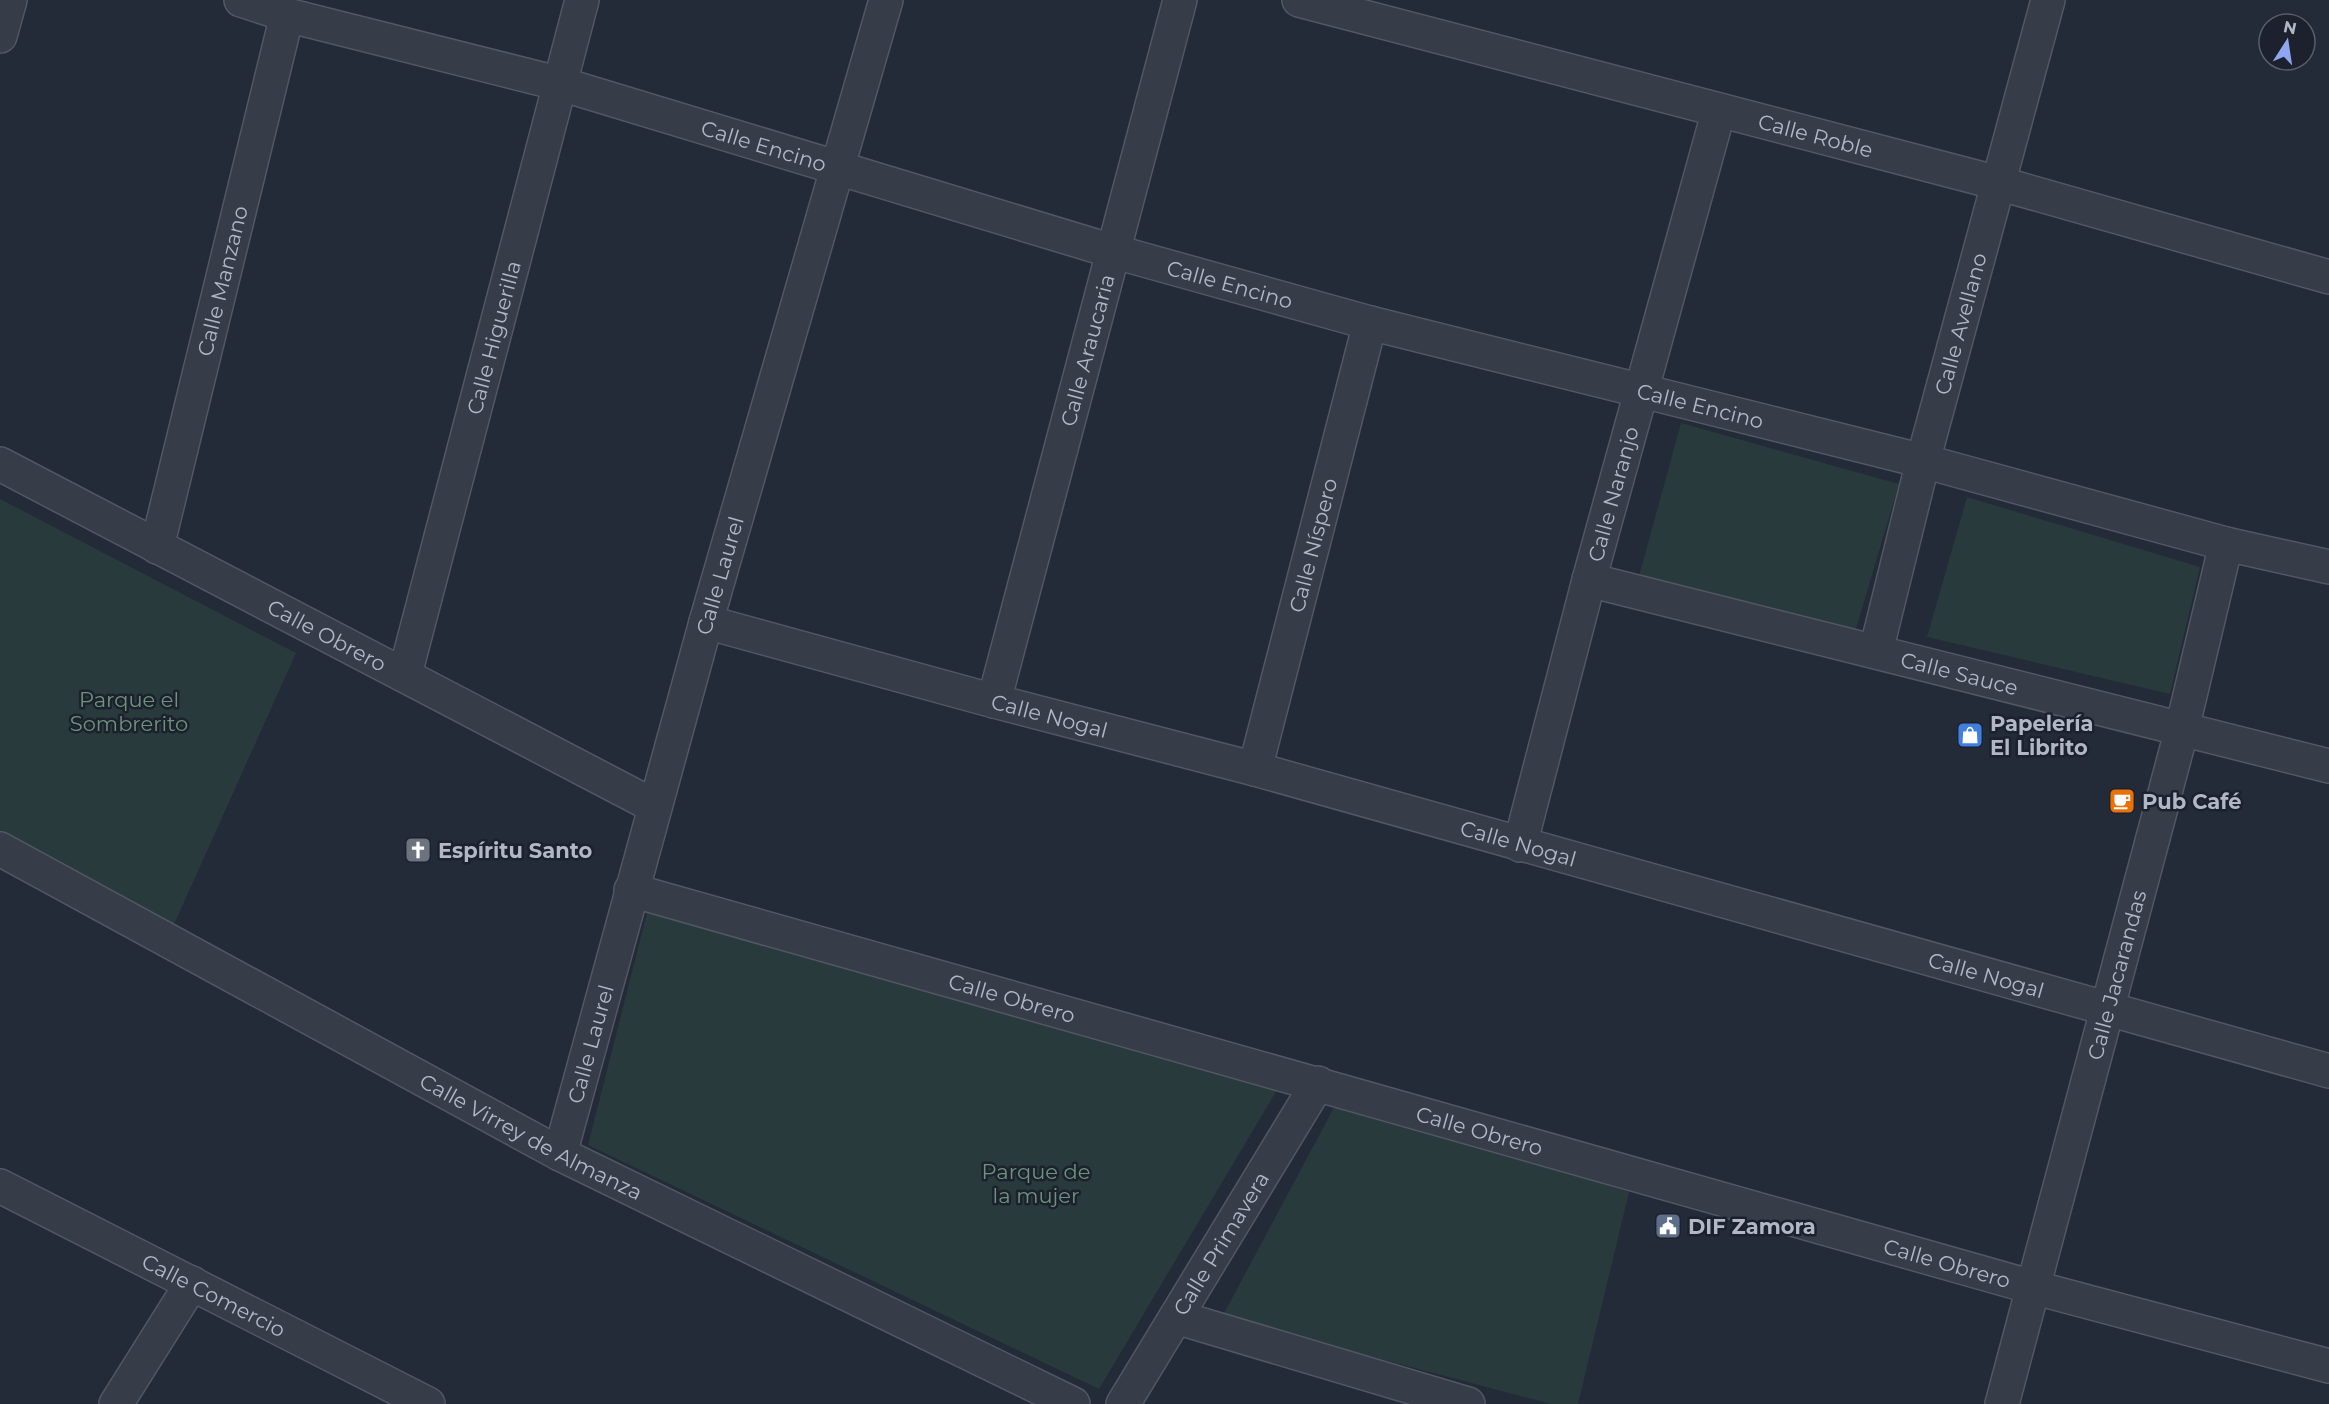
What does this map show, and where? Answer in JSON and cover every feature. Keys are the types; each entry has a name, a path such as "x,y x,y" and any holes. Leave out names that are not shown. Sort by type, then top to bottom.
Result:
{"street":[{"path":"0,36 10,0"},
{"name":"Calle Encino","path":"241,0 287,15 561,84 1112,251 1370,323 1923,461 2226,544 2329,567"},
{"name":"Calle Higuerilla","path":"405,674 582,0"},
{"name":"Calle Laurel","path":"560,1154 654,806 836,166 886,0"},
{"name":"Calle Araucaria","path":"994,701 1180,0"},
{"name":"Calle Roble","path":"1299,0 1998,183 2329,277"},
{"name":"Calle Avellano","path":"1876,651 1923,461 2048,0"},
{"name":"Calle Manzano","path":"157,547 287,15"},
{"name":"Calle Naranjo","path":"1520,845 1589,580 1719,110"},
{"name":"Calle Níspero","path":"1255,769 1370,323"},
{"name":"Calle Obrero","path":"0,464 654,806"},
{"name":"Calle Jacarandas","path":"2002,1404 2182,729 2226,544"},
{"name":"Calle Sauce","path":"1589,580 2329,766"},
{"name":"Calle Nogal","path":"706,622 994,701 1255,769 2329,1071"},
{"name":"Calle Virrey de Almanza","path":"0,849 560,1154 1073,1404"},
{"name":"Calle Obrero","path":"631,890 2032,1287 2329,1366"},
{"name":"Calle Primavera","path":"1124,1404 1318,1083"},
{"name":"Calle Comercio","path":"0,1186 428,1404"},
{"path":"116,1404 192,1283"},
{"path":"1176,1317 1465,1404"}],"green space":[{"path":"1681,423 1899,484 1855,632 1639,576"},
{"path":"1967,497 2200,567 2170,694 1927,637"},
{"name":"Parque el Sombrerito","path":"0,499 296,653 167,940 0,844"},
{"name":"Parque de la mujer","path":"647,913 1280,1085 1099,1389 588,1145"},
{"path":"1338,1100 1629,1192 1578,1404 1551,1404 1222,1317"}],"place":[{"name":"Papelería El Librito","path":"1970,735"},
{"name":"Pub Café","path":"2122,801"},
{"name":"Espíritu Santo","path":"418,850"},
{"name":"DIF Zamora","path":"1668,1226"}]}
